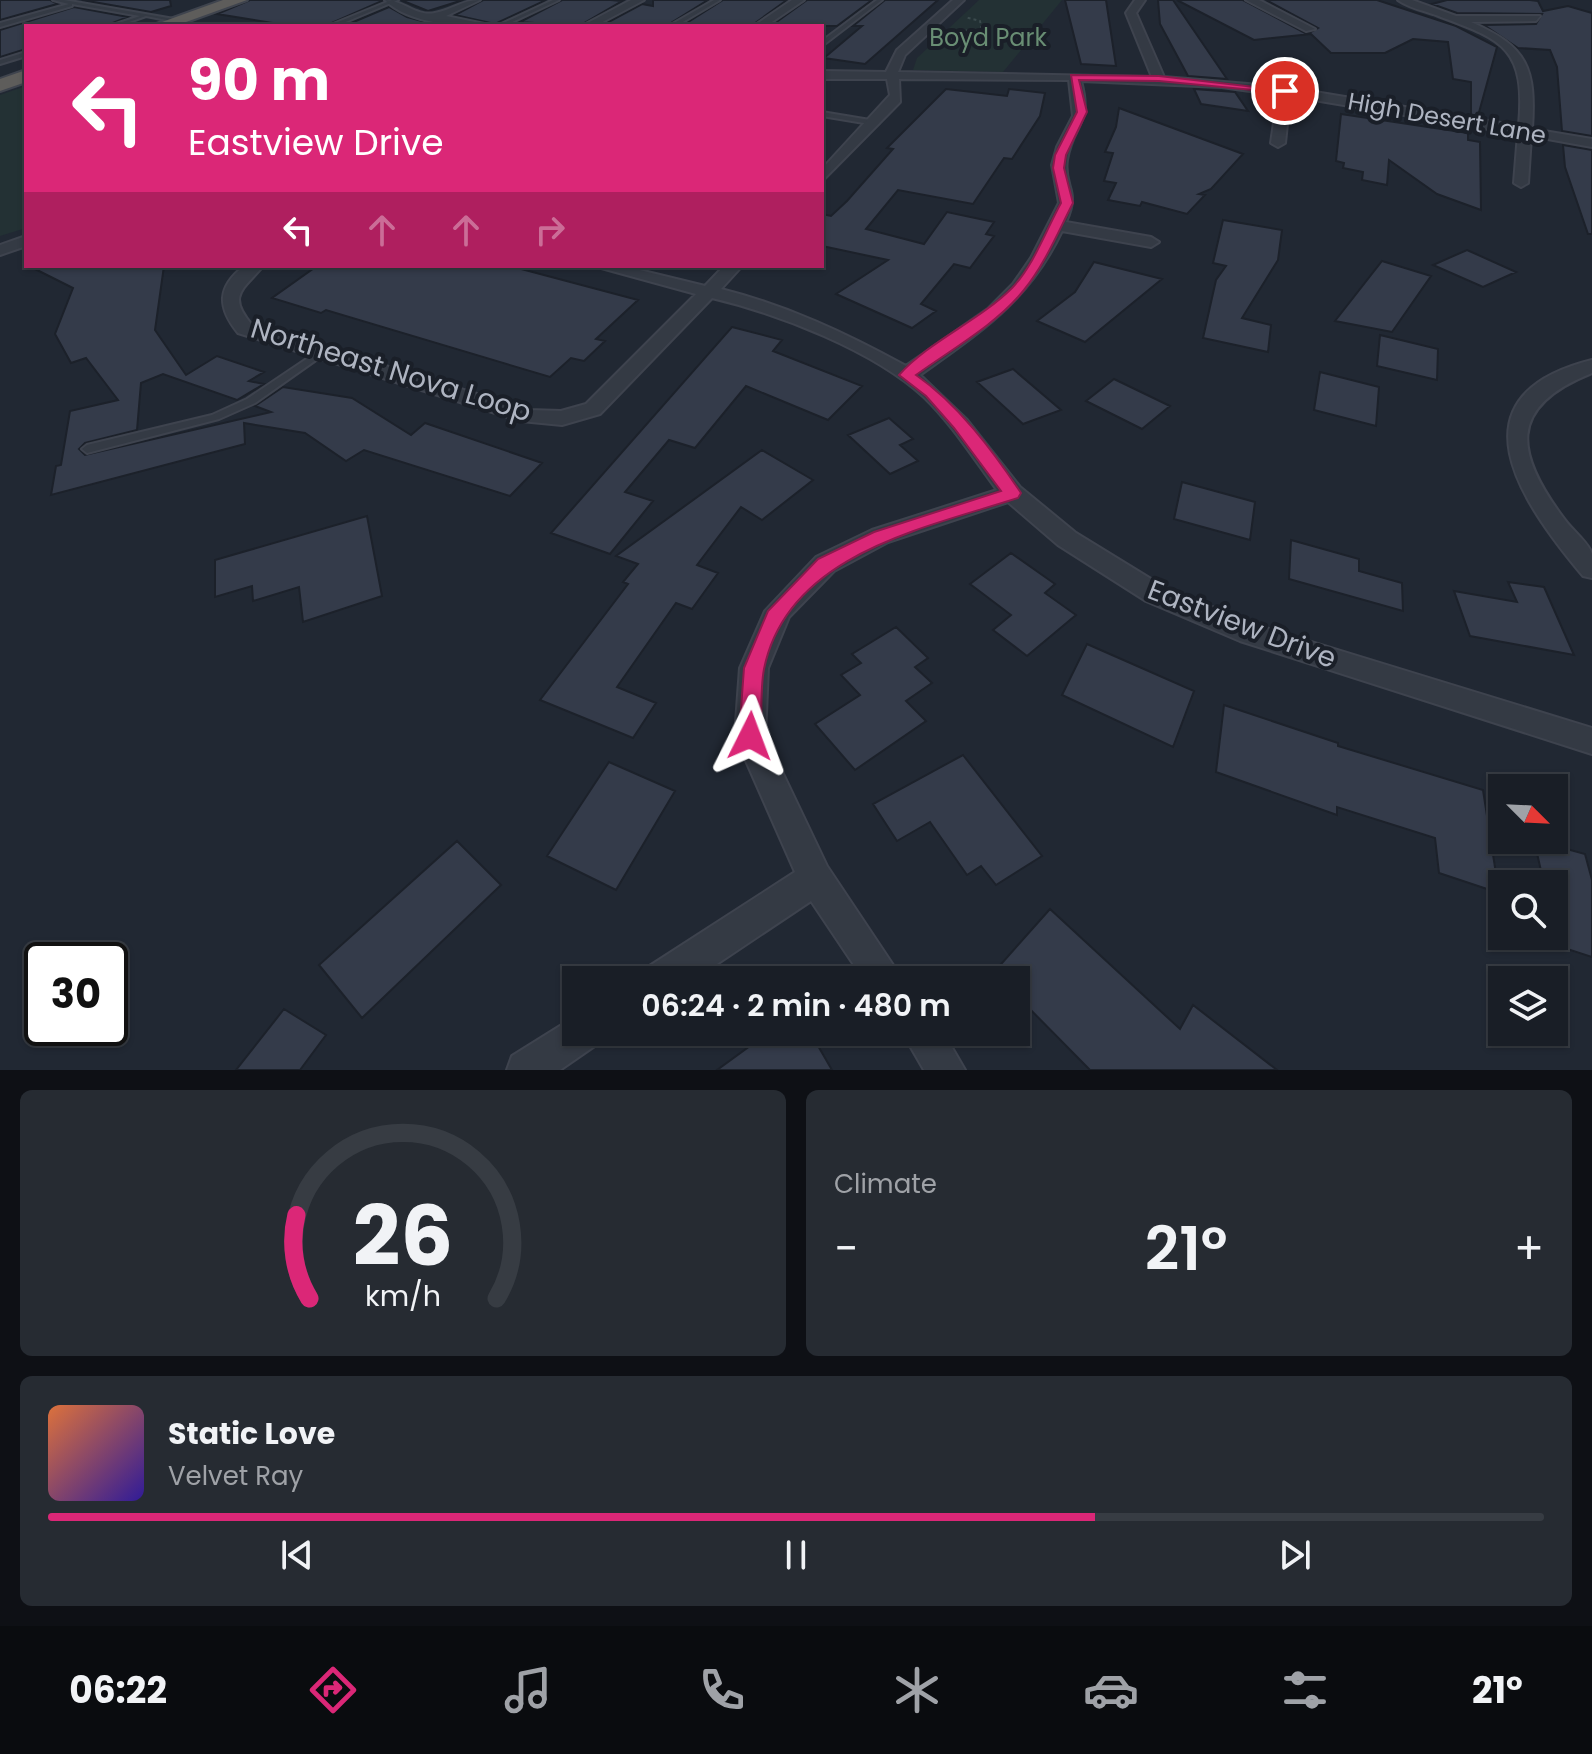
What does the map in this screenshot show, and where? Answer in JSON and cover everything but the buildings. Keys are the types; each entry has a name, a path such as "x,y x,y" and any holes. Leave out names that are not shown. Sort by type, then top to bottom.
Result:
{"highway":[{"path":"164,23 239,0"},
{"path":"164,23 255,0"},
{"path":"0,76 24,69"},
{"path":"0,85 24,77"}],"street":[{"path":"434,17 475,0"},
{"path":"591,24 639,0"},
{"path":"762,24 799,0"},
{"path":"824,175 896,99 892,65 898,56 959,0"},
{"path":"1140,0 1131,13 1159,79"},
{"path":"1251,0 1310,29"},
{"path":"1403,0 1483,32 1519,57 1527,82 1521,183"},
{"path":"392,1 406,12 477,24"},
{"path":"1451,19 1536,18"},
{"name":"High Desert Lane","path":"824,75 1159,79 1285,91 1592,143"},
{"path":"907,375 983,320 1018,289 1057,225 1067,203 1059,168 1061,155 1082,112 1074,77"},
{"path":"1278,143 1285,91"},
{"path":"1057,225 1151,242"},
{"path":"0,250 24,242"},
{"name":"Northeast Nova Loop","path":"253,268 233,287 228,302 233,317 245,329 528,416 562,418 593,409 732,268"},
{"name":"Eastview Drive","path":"610,268 792,316 838,336 907,375 931,393 960,425 1012,493 1067,539 1155,594 1249,633 1592,741"},
{"path":"1592,366 1560,380 1532,398 1520,419 1518,450 1528,483 1553,523 1592,569"},
{"path":"875,966 815,878 750,736 754,668 778,611 825,564 880,536 1012,493"},
{"path":"682,966 815,878"},
{"path":"526,1070 562,1046"},
{"path":"930,1046 946,1070"}],"lane":[{"path":"55,0 164,23"},
{"path":"504,24 557,0"},
{"path":"676,24 718,0"},
{"path":"824,42 880,0"},
{"path":"336,24 392,1"},
{"path":"0,25 75,4"},
{"path":"0,62 24,55"},
{"path":"824,114 876,123"},
{"path":"87,449 215,417 251,401 320,353"}],"path":[{"path":"959,31 969,44 963,52"}],"green space":[{"name":"Boyd Park","path":"979,0 1062,0 1003,72 913,70 917,58"},
{"path":"24,87 24,229 0,236 0,95"}],"route":[{"path":"750,736 754,668 778,611 825,564 880,536 1012,493 960,425 931,393 907,375 983,320 1018,289 1034,267 1067,203 1059,168 1061,155 1082,112 1074,77 1222,83 1285,91"}]}
